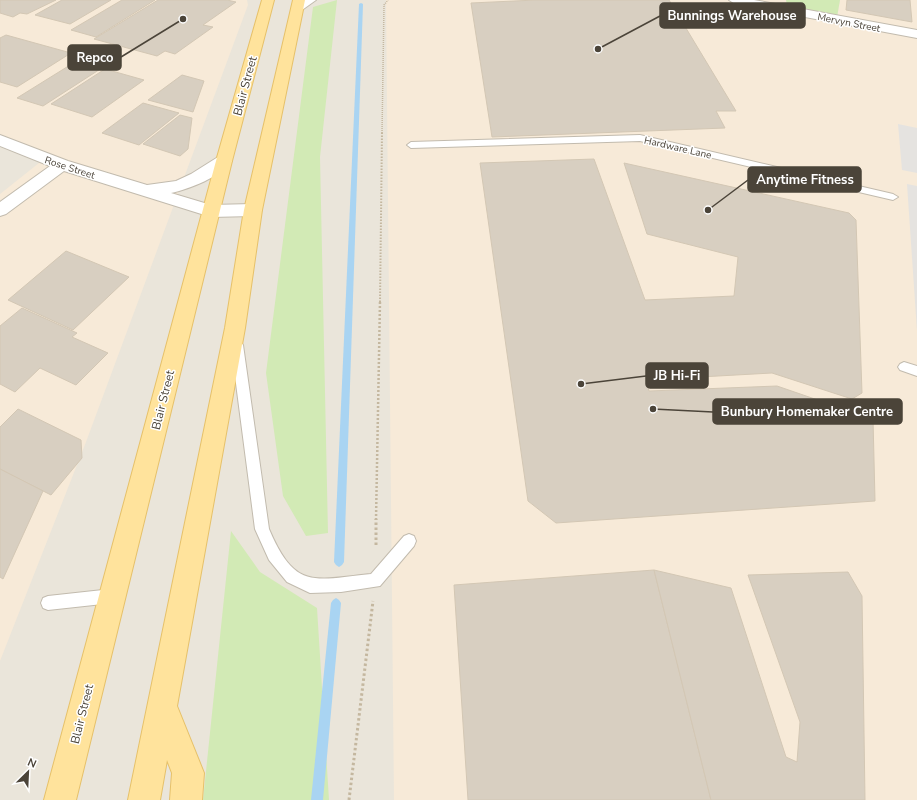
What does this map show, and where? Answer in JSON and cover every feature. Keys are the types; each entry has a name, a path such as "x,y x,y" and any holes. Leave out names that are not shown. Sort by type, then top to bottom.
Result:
{"main road":[{"name":"Blair Street","path":"60,800 224,161 268,0"},
{"path":"144,800 235,328 253,210 302,2"},
{"path":"162,706 188,773 186,800"}],"street":[{"name":"Mervyn Street","path":"735,0 917,34"},
{"name":"Rose Street","path":"0,140 62,165 211,212 253,210"},
{"name":"Rose Street","path":"143,190 172,188 178,186 196,179 224,161"},
{"path":"0,210 62,165"}],"lane":[{"name":"Hardware Lane","path":"411,145 640,138 893,197"},
{"path":"235,328 262,529 272,554 291,576 311,586 375,581 409,541"},
{"path":"904,367 917,370"},
{"path":"48,603 112,596"}],"path":[{"path":"349,800 375,581 384,5 388,0"}],"shaded area":[{"path":"0,0 917,0 917,800 0,800"},
{"path":"0,0 247,0 248,5 86,442 0,661 0,194 44,159 0,145"},
{"path":"386,0 786,0 788,9 837,17 840,0 917,0 917,800 394,800"},
{"path":"898,124 917,128 917,173 902,170"},
{"path":"907,184 917,186 917,331"}],"green space":[{"path":"337,0 320,157 328,533 306,536 283,496 266,373 313,7"},
{"path":"786,0 840,0 837,17 788,9"},
{"path":"231,531 260,572 317,608 329,800 203,800"}],"building":[{"path":"0,0 56,0 27,14 20,13 13,17 0,13"},
{"path":"62,0 111,0 70,24 35,15"},
{"path":"122,0 155,0 96,37 71,30"},
{"path":"158,0 227,0 236,2 203,25 213,27 175,54 165,51 157,56 94,39"},
{"path":"536,0 669,0 736,111 716,111 725,128 492,137 471,3"},
{"path":"847,0 910,0 912,22 846,10"},
{"path":"6,35 71,53 17,87 0,82 0,38"},
{"path":"83,57 108,64 43,106 17,98"},
{"path":"105,69 144,80 92,117 51,104"},
{"path":"182,75 204,81 193,112 148,100"},
{"path":"143,103 179,113 139,145 102,133"},
{"path":"180,115 192,118 188,149 180,156 143,144"},
{"path":"594,159 645,300 734,296 738,257 647,234 624,163 849,213 856,220 862,393 852,399 772,373 646,380 649,391 777,386 873,419 875,501 556,523 528,501 480,163"},
{"path":"66,251 129,277 73,330 8,300"},
{"path":"22,308 77,333 72,337 108,353 76,385 40,368 15,392 0,384 0,326"},
{"path":"18,409 81,440 82,458 51,495 0,469 0,427"},
{"path":"0,469 43,491 3,579 0,577"},
{"path":"654,570 711,800 468,800 454,585"},
{"path":"654,570 731,588 786,757 797,762 800,722 748,575 848,572 862,596 865,800 711,800"}],"waterway":[{"path":"339,562 361,4"},
{"path":"317,800 336,603"}],"place":[{"name":"Repco","path":"183,19"},
{"name":"Bunnings Warehouse","path":"598,49"},
{"name":"Anytime Fitness","path":"708,210"},
{"name":"JB Hi-Fi","path":"581,384"},
{"name":"Bunbury Homemaker Centre","path":"653,409"}]}
